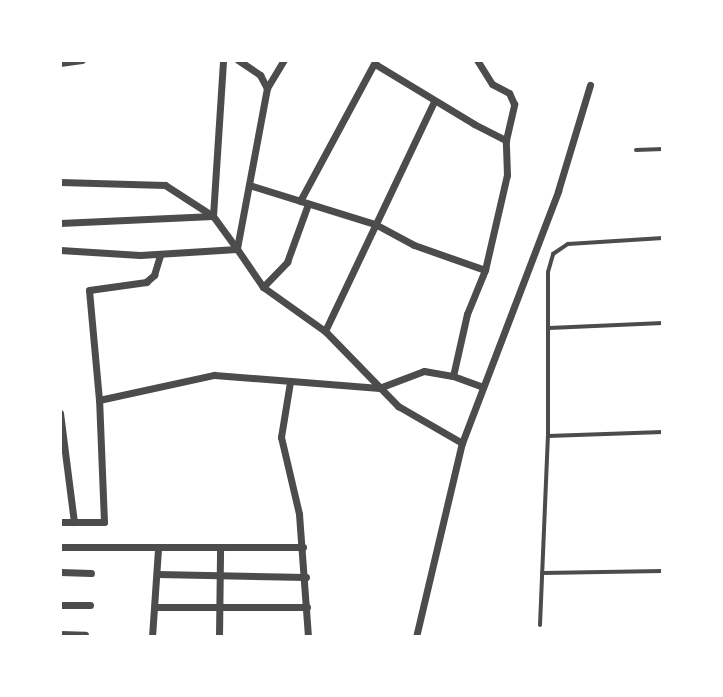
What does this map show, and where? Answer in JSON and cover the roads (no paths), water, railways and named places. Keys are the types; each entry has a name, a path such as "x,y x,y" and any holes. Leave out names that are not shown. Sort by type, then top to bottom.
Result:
{"street":[{"path":"60,63 82,60"},
{"path":"213,216 223,60"},
{"path":"238,60 260,75 267,88"},
{"path":"237,249 267,88 284,60"},
{"path":"453,376 467,314 485,270 507,175 506,140 513,98 492,84 477,60"},
{"path":"263,287 287,262 304,202 376,62 434,101 506,140"},
{"path":"416,637 462,443 558,191 590,85"},
{"path":"325,331 434,101"},
{"path":"60,182 151,182 181,194 213,216 263,287 325,331 379,388 414,418 462,443"},
{"path":"249,185 375,224 414,245 485,270"},
{"path":"60,223 213,216"},
{"path":"60,250 160,255 237,249"},
{"path":"60,522 104,522 99,400 89,290 146,282 154,275 160,255"},
{"path":"99,400 214,375 379,388 424,371 453,376 483,387"},
{"path":"290,382 281,437 299,514 308,637"},
{"path":"60,413 74,522"},
{"path":"60,547 303,547"},
{"path":"152,637 157,607 158,548"},
{"path":"219,637 220,549"},
{"path":"60,572 91,573"},
{"path":"157,574 306,577"},
{"path":"60,605 90,605"},
{"path":"157,607 307,607"},
{"path":"60,634 85,635"}],"lane":[{"path":"636,150 663,149"},
{"path":"540,625 548,436 548,272 557,248 568,244 663,238"},
{"path":"549,328 663,323"},
{"path":"548,436 663,432"},
{"path":"542,573 663,571"}]}
